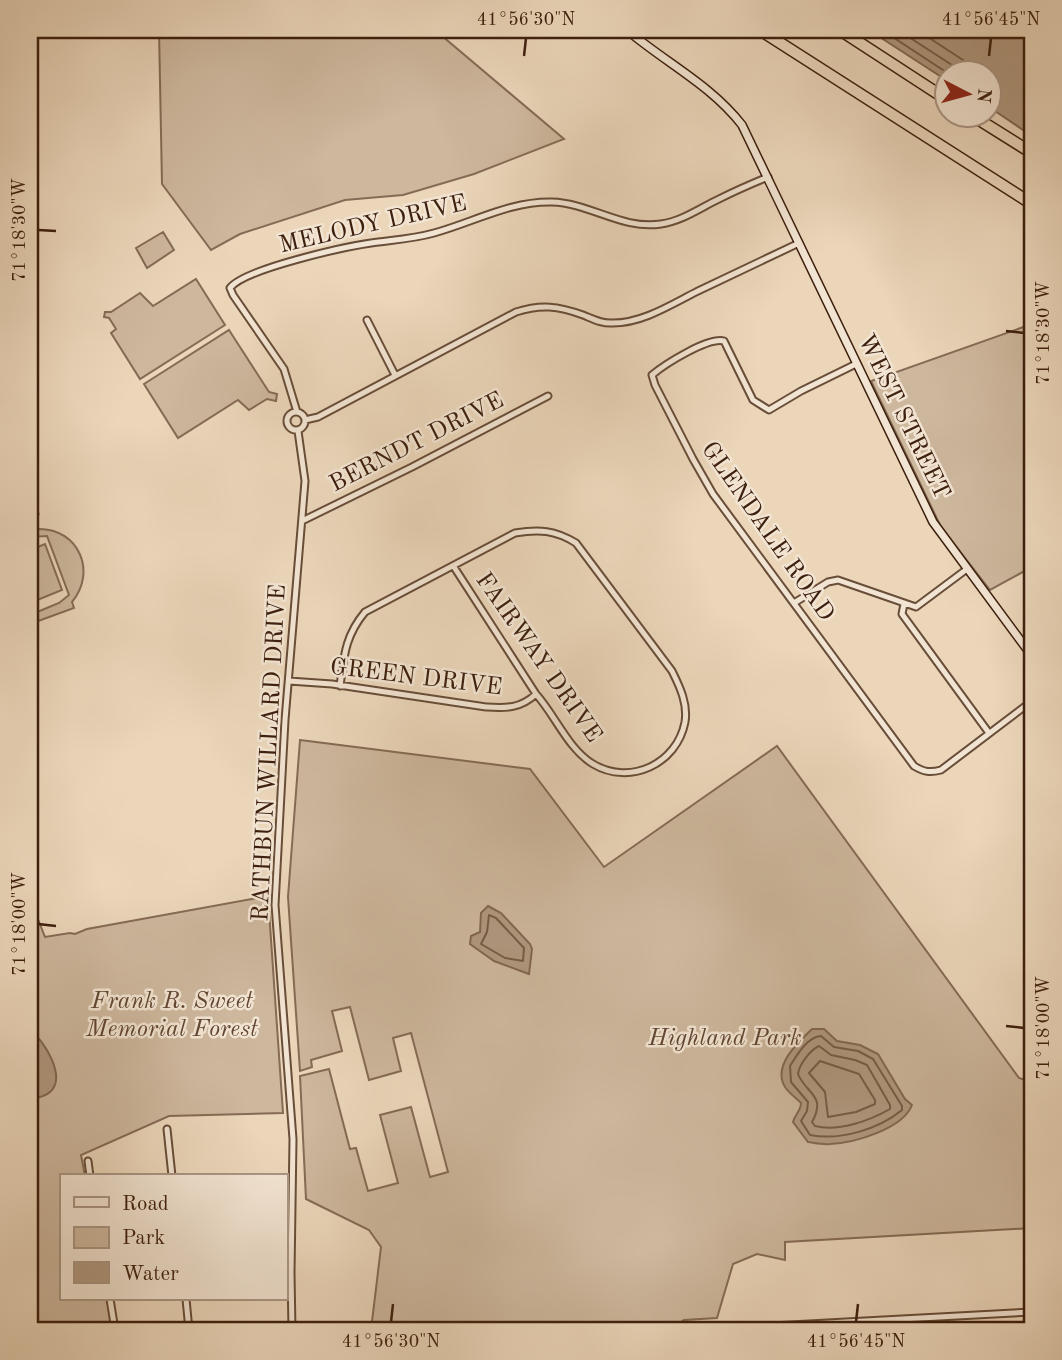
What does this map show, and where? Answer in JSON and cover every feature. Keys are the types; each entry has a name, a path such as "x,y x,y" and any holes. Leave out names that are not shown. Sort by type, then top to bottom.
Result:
{"highway":[{"path":"760,30 1032,204"},
{"path":"840,30 932,89"},
{"path":"995,130 1032,153"}],"main road":[{"name":"WEST STREET","path":"627,30 713,92 742,125 933,522 1032,656"}],"street":[{"name":"MELODY DRIVE","path":"297,412 284,369 231,290 234,282 285,264 370,243 432,234 527,203 572,204 632,225 665,223 686,216 768,177"},
{"path":"305,420 318,416 516,312 534,306 550,305 598,321 628,321 661,309 799,243"},
{"path":"367,320 395,375"},
{"name":"GLENDALE ROAD","path":"856,364 769,410 753,400 724,341 718,339 664,365 652,374 655,385 713,494 915,766 923,771 941,770 1032,701"},
{"name":"BERNDT DRIVE","path":"302,520 412,467 548,396"},
{"path":"297,412 303,415 305,420 303,427 298,430"},
{"name":"RATHBUN WILLARD DRIVE","path":"292,1330 293,1139 275,905 305,481 298,430 290,428 288,424 289,415 297,412"},
{"name":"FAIRWAY DRIVE","path":"340,686 345,649 353,626 365,612 515,533 548,530 576,543 672,671 682,690 685,720 673,751 660,762 627,773 593,764 580,754 549,708 536,694 454,567"},
{"path":"794,603 828,582 838,580 916,607 967,569"},
{"path":"904,604 902,614 989,733"},
{"name":"GREEN DRIVE","path":"289,681 486,707 509,708 525,704 536,694"},
{"path":"167,1129 172,1174"},
{"path":"88,1161 90,1174"},
{"path":"110,1300 116,1330"},
{"path":"186,1300 190,1330"},
{"path":"695,1330 1032,1312"}],"green space":[{"path":"159,30 435,30 564,139 474,174 403,195 345,200 240,234 211,250 162,184"},
{"path":"163,232 174,250 147,268 136,248"},
{"path":"196,279 225,325 140,379 111,333 116,329 109,318 104,317 105,312 111,312 140,293 153,306"},
{"path":"1032,324 1032,567 990,590 941,527 871,381"},
{"path":"229,330 269,392 277,394 276,401 267,399 249,410 238,400 178,438 144,384"},
{"path":"39,529 65,536 74,544 80,554 83,578 72,602 74,608 30,624 30,615 59,603 69,595 47,536 30,537 30,531"},
{"path":"45,544 62,590 30,603 30,550"},
{"name":"Highland Park","path":"300,740 530,769 604,867 777,746 1019,1078 1032,1082 1032,1228 785,1242 785,1260 757,1254 733,1264 717,1318 684,1320 670,1330 371,1330 381,1247 369,1230 306,1199 300,1076 329,1069 350,1149 356,1148 368,1191 398,1183 380,1115 411,1107 430,1177 448,1172 411,1033 393,1038 401,1071 369,1080 350,1007 332,1011 342,1051 311,1060 312,1067 300,1071 288,897"},
{"name":"Frank R. Sweet Memorial Forest","path":"268,896 283,1113 169,1116 81,1155 85,1174 60,1174 60,1300 107,1300 112,1330 30,1330 30,899 45,937 75,934 87,929"}],"water":[{"path":"869,30 1032,30 1032,136 1002,116 1002,60 932,60 932,71"},
{"path":"488,906 501,913 530,944 532,949 529,974 494,961 470,944 471,936 480,932 481,913"},
{"path":"812,1029 824,1029 837,1041 860,1045 878,1054 905,1099 912,1105 907,1114 888,1128 864,1138 827,1144 808,1142 793,1122 801,1103 785,1087 782,1071 788,1055"},
{"path":"30,1030 52,1059 56,1077 55,1085 48,1094 30,1099"}]}
